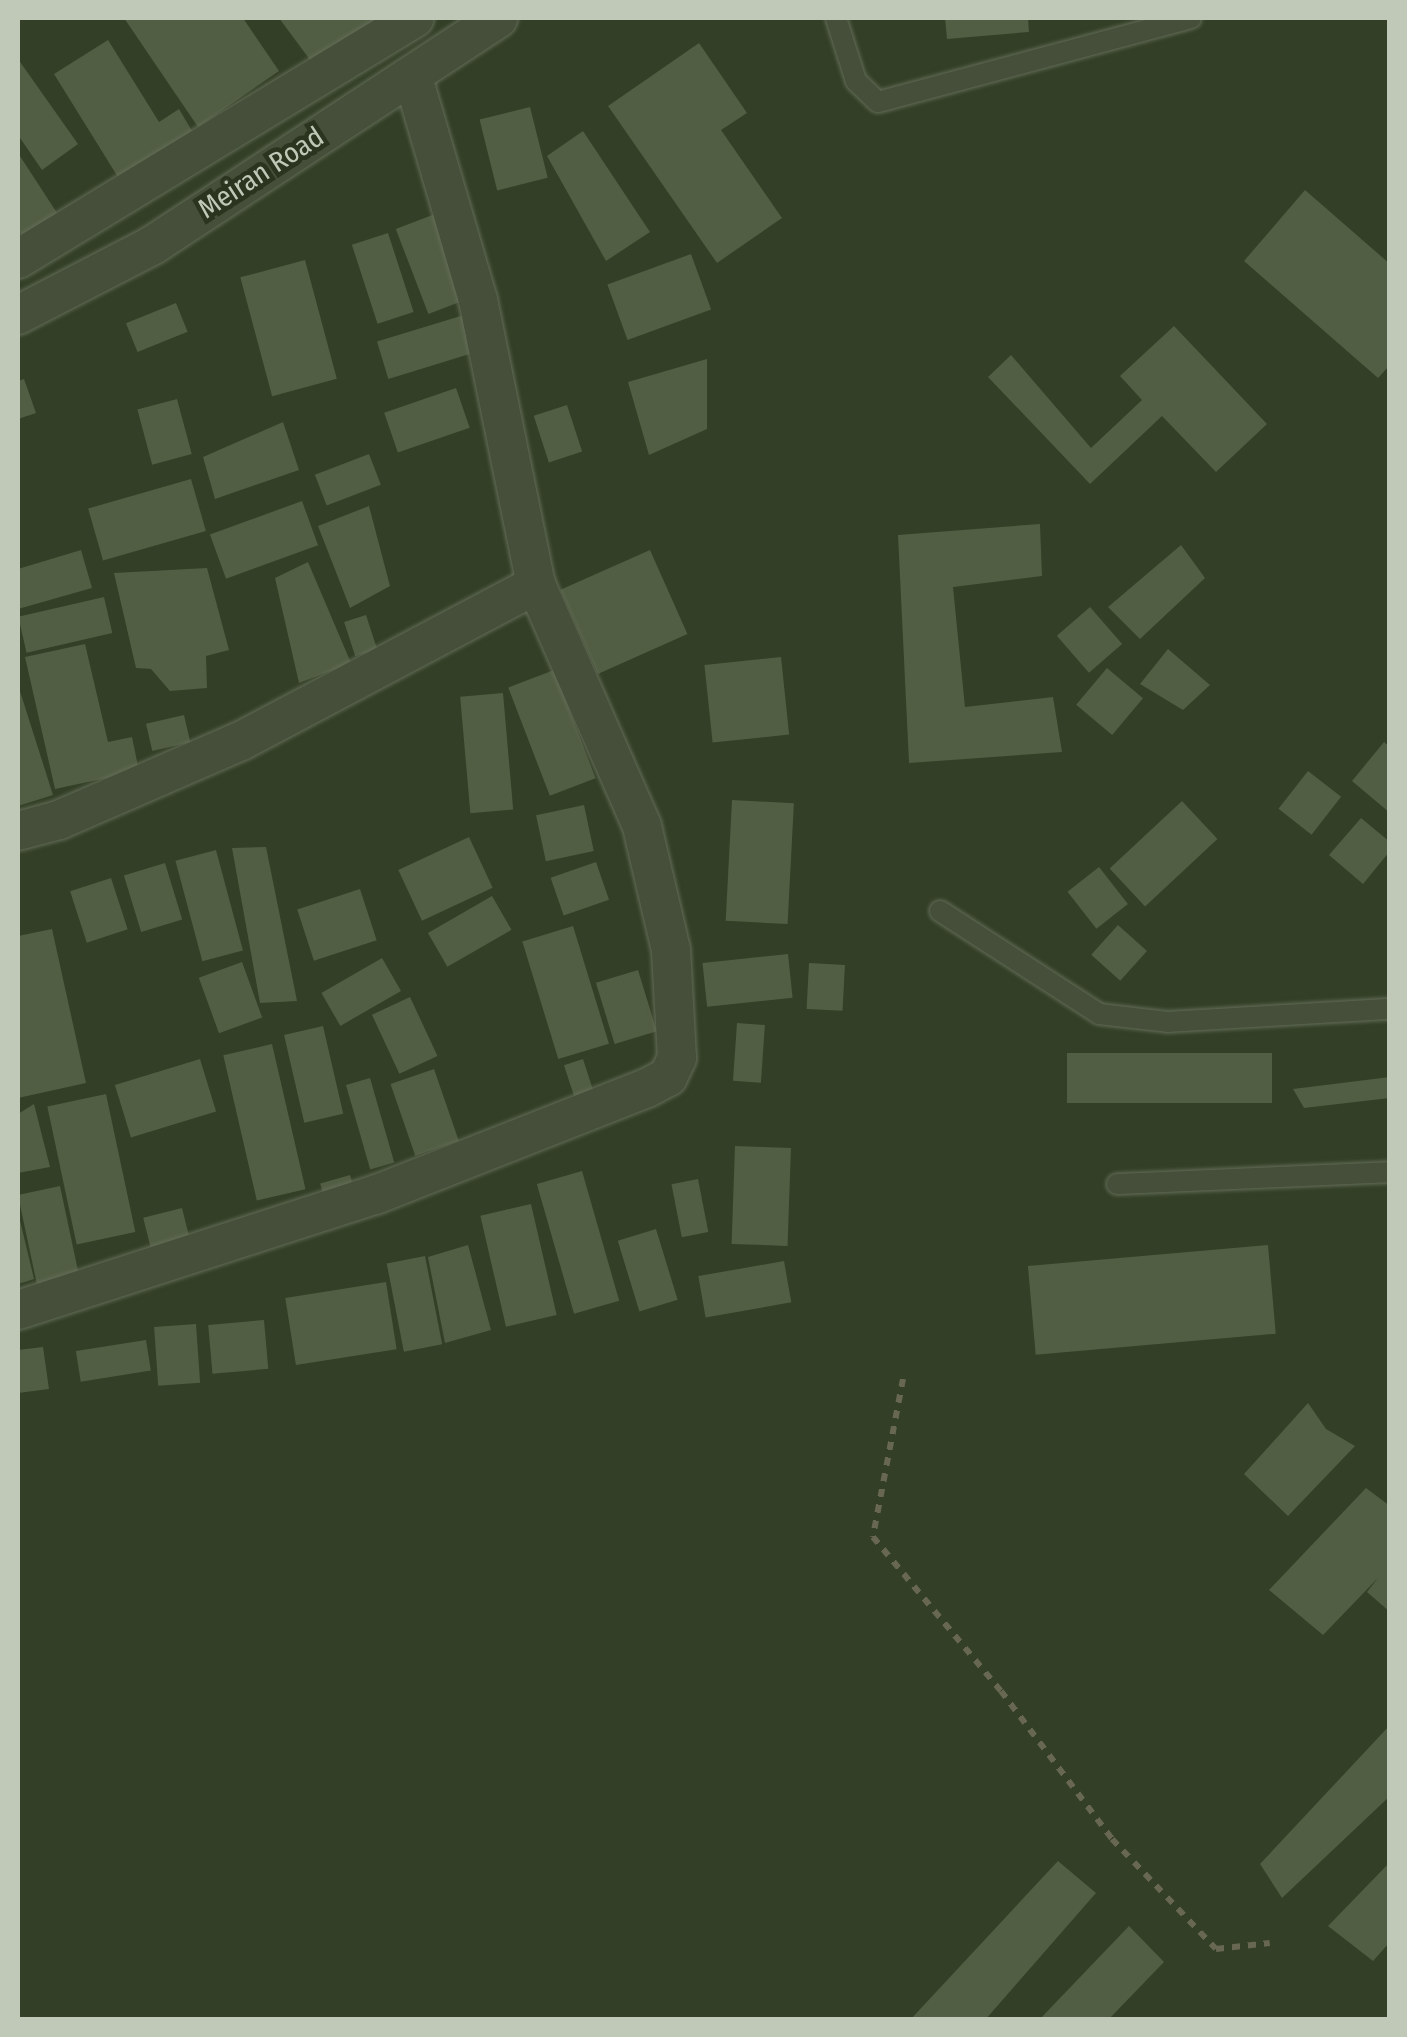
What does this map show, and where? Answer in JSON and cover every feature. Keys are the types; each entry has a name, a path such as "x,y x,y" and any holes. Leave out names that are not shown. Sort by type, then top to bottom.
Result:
{"street":[{"name":"Meiran Road","path":"18,259 414,18"},
{"name":"Meiran Road","path":"18,315 152,244 498,18"},
{"path":"18,1310 374,1194 668,1077 677,1058 671,950 642,826 536,585 478,300 412,75"},
{"path":"18,831 59,820 240,741 536,585"}],"lane":[{"path":"836,18 856,81 878,102 1191,18"},
{"path":"940,911 1099,1014 1168,1022 1390,1009"},
{"path":"1118,1184 1390,1172"}],"path":[{"path":"903,1379 872,1538 1001,1692 1112,1839 1216,1949 1270,1944"}],"building":[{"path":"124,18 243,18 279,71 198,127"},
{"path":"279,18 376,18 379,22 316,68"},
{"path":"945,18 1028,18 1029,32 947,39"},
{"path":"108,40 159,122 179,109 195,136 121,182 54,74"},
{"path":"699,43 747,113 721,130 782,218 717,263 608,106"},
{"path":"18,59 78,144 42,170 18,135"},
{"path":"530,107 548,178 497,190 480,120"},
{"path":"583,131 650,232 606,261 547,156"},
{"path":"18,153 59,216 25,240 18,229"},
{"path":"1305,190 1390,264 1390,365 1378,378 1244,261"},
{"path":"435,214 468,299 428,314 396,229"},
{"path":"388,233 414,312 378,324 352,245"},
{"path":"691,254 711,309 628,340 607,284"},
{"path":"305,260 337,379 272,396 240,277"},
{"path":"176,303 188,332 138,352 126,323"},
{"path":"464,315 475,352 388,379 377,342"},
{"path":"1174,326 1267,424 1216,472 1162,416 1090,484 988,377 1011,355 1091,448 1142,400 1120,376"},
{"path":"707,359 707,429 649,455 628,382"},
{"path":"24,379 36,413 18,419 18,381"},
{"path":"456,388 470,428 398,452 384,413"},
{"path":"177,399 192,454 152,465 137,410"},
{"path":"567,405 582,452 549,462 534,416"},
{"path":"283,422 299,470 215,499 203,457"},
{"path":"369,454 381,485 327,506 315,475"},
{"path":"191,479 206,531 103,560 88,508"},
{"path":"302,501 318,545 226,579 210,535"},
{"path":"369,506 390,586 350,608 318,526"},
{"path":"1040,524 1042,576 953,587 965,707 1053,697 1062,752 909,763 898,535"},
{"path":"1181,545 1205,578 1140,639 1108,607"},
{"path":"81,550 92,588 18,609 18,569"},
{"path":"650,550 687,634 598,674 560,590"},
{"path":"308,562 351,663 299,683 275,578"},
{"path":"207,568 229,650 206,656 207,688 170,691 151,669 136,668 114,573"},
{"path":"104,597 112,633 27,653 18,617"},
{"path":"1090,607 1122,644 1089,673 1057,636"},
{"path":"366,615 377,649 355,656 344,622"},
{"path":"85,644 108,742 132,737 139,771 55,789 25,657"},
{"path":"1168,649 1210,685 1183,710 1140,684"},
{"path":"781,657 789,735 713,743 704,665"},
{"path":"1107,668 1143,698 1112,735 1076,705"},
{"path":"554,670 596,778 550,796 508,688"},
{"path":"18,685 53,795 18,806"},
{"path":"503,693 513,810 470,813 460,697"},
{"path":"184,715 190,742 152,751 146,724"},
{"path":"1384,742 1390,747 1390,813 1352,781"},
{"path":"1308,771 1341,797 1312,835 1278,809"},
{"path":"732,800 794,803 788,924 726,921"},
{"path":"1182,801 1217,839 1145,907 1110,869"},
{"path":"584,805 594,851 546,861 536,815"},
{"path":"1361,818 1390,842 1390,851 1363,884 1329,855"},
{"path":"469,837 493,888 422,921 398,870"},
{"path":"266,847 297,1001 260,1003 232,848"},
{"path":"216,850 243,950 202,961 175,861"},
{"path":"596,862 609,900 564,915 551,878"},
{"path":"165,863 182,919 141,932 124,876"},
{"path":"1099,867 1128,904 1096,929 1067,892"},
{"path":"111,878 128,929 87,943 70,891"},
{"path":"360,889 377,940 314,961 297,909"},
{"path":"492,896 511,930 447,967 428,933"},
{"path":"1118,925 1147,951 1120,981 1091,955"},
{"path":"573,926 609,1044 558,1059 522,941"},
{"path":"52,929 86,1083 18,1098 18,936"},
{"path":"788,954 793,998 707,1007 702,963"},
{"path":"382,958 401,991 340,1026 321,993"},
{"path":"242,962 262,1017 219,1033 199,978"},
{"path":"809,963 845,965 843,1011 807,1009"},
{"path":"638,970 657,1031 615,1044 596,983"},
{"path":"410,997 437,1056 399,1074 372,1015"},
{"path":"737,1023 765,1025 761,1083 733,1081"},
{"path":"323,1026 343,1114 304,1123 284,1035"},
{"path":"272,1044 306,1189 257,1200 223,1055"},
{"path":"1067,1053 1272,1053 1272,1103 1067,1103"},
{"path":"200,1059 216,1112 131,1138 115,1085"},
{"path":"583,1059 593,1090 574,1097 564,1065"},
{"path":"434,1069 459,1141 415,1156 391,1084"},
{"path":"1390,1077 1390,1098 1304,1108 1293,1089"},
{"path":"370,1078 394,1163 370,1169 346,1085"},
{"path":"106,1094 135,1232 77,1244 47,1106"},
{"path":"34,1104 50,1167 18,1173 18,1114"},
{"path":"735,1146 791,1148 788,1246 732,1244"},
{"path":"582,1171 619,1301 574,1314 537,1184"},
{"path":"350,1175 356,1196 326,1205 320,1184"},
{"path":"698,1179 708,1232 682,1237 671,1184"},
{"path":"60,1186 81,1283 39,1292 18,1195"},
{"path":"531,1204 557,1315 506,1327 480,1216"},
{"path":"182,1208 190,1241 151,1251 143,1218"},
{"path":"18,1212 34,1279 18,1284"},
{"path":"656,1229 678,1300 639,1311 618,1241"},
{"path":"468,1245 491,1330 445,1343 428,1257"},
{"path":"1268,1245 1276,1334 1036,1355 1028,1266"},
{"path":"425,1256 442,1344 404,1352 387,1263"},
{"path":"784,1261 791,1302 706,1317 698,1276"},
{"path":"386,1282 397,1349 296,1365 285,1298"},
{"path":"264,1320 268,1369 212,1374 208,1325"},
{"path":"196,1324 200,1383 158,1386 154,1327"},
{"path":"146,1340 151,1371 81,1382 76,1351"},
{"path":"43,1347 49,1389 18,1393 18,1350"},
{"path":"1308,1403 1326,1429 1355,1446 1288,1516 1244,1474"},
{"path":"1366,1488 1390,1506 1390,1612 1367,1592 1378,1578 1323,1635 1269,1590"},
{"path":"1390,1725 1390,1796 1282,1898 1260,1864"},
{"path":"1058,1861 1096,1893 985,2020 910,2020"},
{"path":"1390,1862 1390,1942 1373,1961 1328,1926"},
{"path":"1129,1926 1164,1962 1108,2020 1039,2020"}]}
